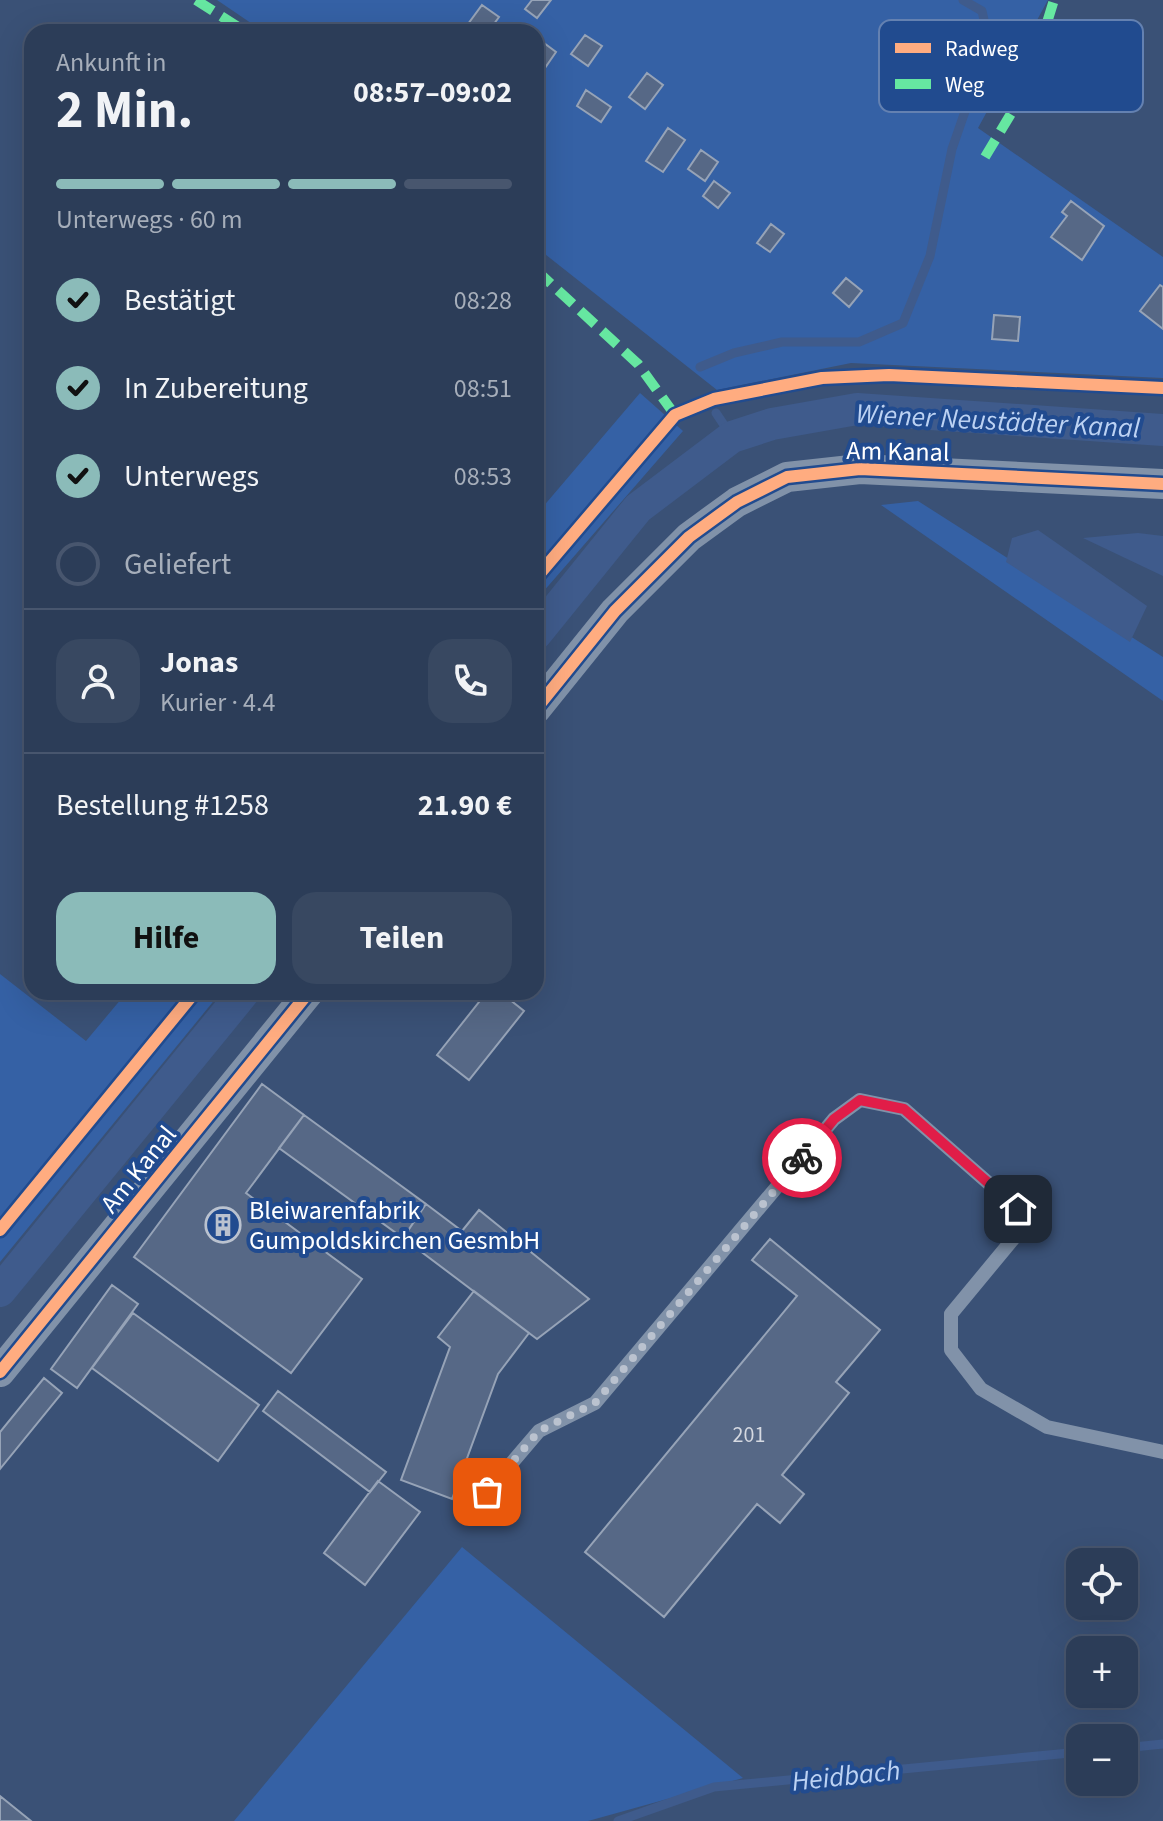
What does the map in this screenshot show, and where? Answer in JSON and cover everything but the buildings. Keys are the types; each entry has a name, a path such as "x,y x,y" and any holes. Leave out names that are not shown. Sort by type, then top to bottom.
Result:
{"street":[{"name":"Am Kanal","path":"544,699 615,611 689,537 737,502 787,477 860,469 1163,484"},
{"name":"Am Kanal","path":"0,1372 302,1000"}],"lane":[{"path":"487,1492 539,1431 595,1403 834,1119 860,1100 904,1109 1018,1209 1018,1233 951,1314 951,1350 981,1389 1047,1427 1163,1452"}],"shaded area":[{"path":"217,0 1048,0 1037,20 879,20 879,112 987,112 978,128 1163,257 1163,378 851,363 717,390 544,253 544,24 252,24"},
{"path":"640,393 683,431 544,591 544,506"},
{"path":"918,501 1163,657 1163,701 881,505"},
{"path":"1038,530 1147,606 1130,642 1006,562 1012,538"},
{"path":"1138,533 1163,536 1163,576 1083,538"},
{"path":"0,974 24,993 24,1000 33,1000 86,1041 120,1000 214,1000 0,1262"},
{"path":"462,1547 743,1778 588,1821 234,1821"}],"waterway":[{"path":"963,0 982,11 984,20"},
{"path":"700,367 734,353 782,342 859,342 903,323 930,256 952,149 965,112"},
{"name":"Wiener Neustädter Kanal","path":"544,624 638,508 732,437 772,424 857,409 1163,430"},
{"path":"716,413 732,437"},
{"name":"Wiener Neustädter Kanal","path":"0,1291 237,1000"},
{"name":"Heidbach","path":"1138,1747 1163,1744"},
{"name":"Heidbach","path":"618,1821 714,1787 1066,1753"}],"marked path":[{"path":"196,0 234,24"},
{"path":"1048,20 1054,0"},
{"path":"985,157 1012,112"},
{"path":"544,277 638,364 675,415"}],"cycle path":[{"path":"544,569 675,415 714,399 822,378 889,375 1163,388"},
{"path":"544,699 615,611 689,537 737,502 787,477 860,469 1163,484"},
{"path":"0,1230 188,1000"},
{"path":"0,1372 302,1000"}],"way so far":[{"path":"487,1492 539,1431 595,1403 802,1158"}],"place":[{"name":"Bleiwarenfabrik Gumpoldskirchen GesmbH","path":"223,1225"}],"route":[{"path":"802,1158 834,1119 860,1100 904,1109 1018,1209"}]}
